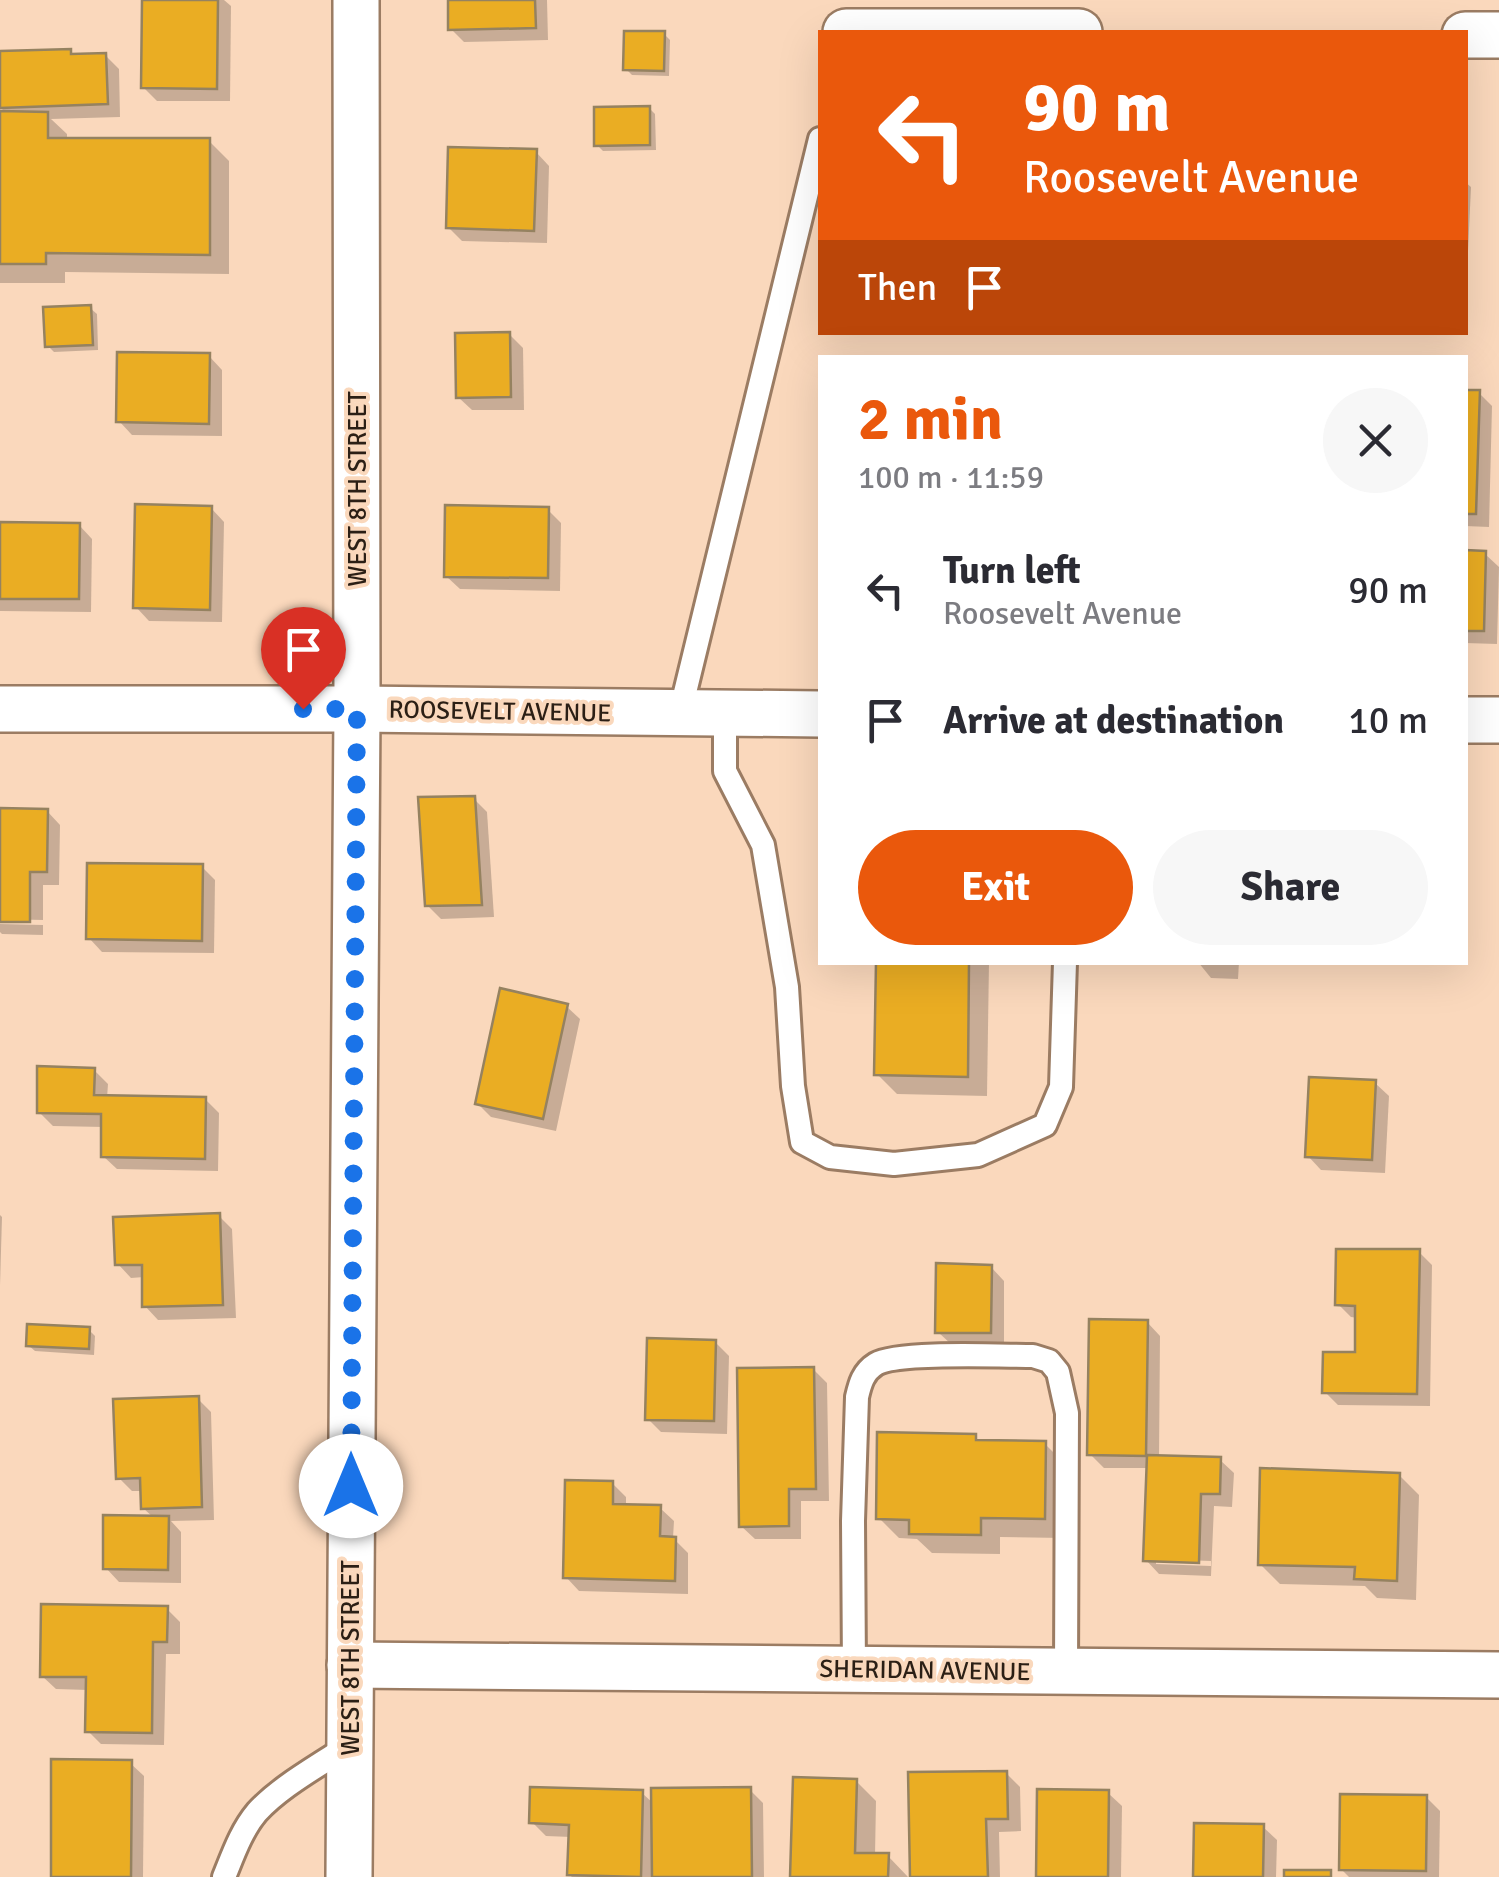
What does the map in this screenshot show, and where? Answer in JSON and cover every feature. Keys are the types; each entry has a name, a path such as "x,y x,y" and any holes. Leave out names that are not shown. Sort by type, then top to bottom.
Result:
{"street":[{"name":"WEST 8TH STREET","path":"349,1877 357,709 356,0"},
{"path":"847,27 986,30"},
{"path":"1468,35 1499,36"},
{"name":"ROOSEVELT AVENUE","path":"0,709 818,714"},
{"path":"1468,720 1499,720"},
{"name":"SHERIDAN AVENUE","path":"350,1665 1499,1676"}],"lane":[{"path":"680,712 818,147"},
{"path":"725,713 725,771 764,845 787,987 792,1086 802,1142 830,1157 894,1164 978,1155 1045,1125 1061,1087 1065,965"},
{"path":"854,1670 852,1521 857,1398 867,1371 888,1358 1033,1356 1049,1361 1058,1372 1066,1413 1066,1672"},
{"path":"224,1877 235,1847 255,1814 276,1794 349,1746"}],"building":[{"path":"142,0 218,0 217,89 141,88"},
{"path":"448,0 535,0 536,28 448,30"},
{"path":"624,31 665,31 664,71 623,70"},
{"path":"71,49 71,54 106,53 108,104 0,108 0,51"},
{"path":"650,106 650,145 594,146 594,107"},
{"path":"0,111 48,112 48,138 210,138 210,255 46,253 46,264 0,264"},
{"path":"448,147 537,149 534,231 446,228"},
{"path":"91,305 93,345 45,347 43,307"},
{"path":"510,332 511,397 456,398 455,333"},
{"path":"117,352 210,353 209,424 116,422"},
{"path":"1468,390 1480,390 1476,514 1468,514"},
{"path":"135,504 212,506 210,610 133,608"},
{"path":"445,505 549,507 548,578 444,577"},
{"path":"0,522 80,523 79,599 0,599"},
{"path":"1468,550 1486,551 1484,631 1468,631"},
{"path":"475,796 482,905 425,906 418,797"},
{"path":"0,808 48,809 47,872 30,872 30,922 0,922"},
{"path":"87,863 203,864 202,941 86,939"},
{"path":"876,965 969,965 968,1077 874,1075"},
{"path":"500,988 568,1004 543,1119 475,1104"},
{"path":"37,1066 95,1068 94,1095 206,1097 205,1159 101,1157 101,1114 37,1113"},
{"path":"1309,1077 1376,1080 1372,1160 1305,1157"},
{"path":"220,1213 223,1305 142,1307 142,1265 115,1265 113,1217"},
{"path":"1336,1249 1420,1249 1417,1394 1322,1393 1323,1352 1355,1352 1355,1306 1335,1305"},
{"path":"936,1263 992,1265 991,1333 935,1333"},
{"path":"1089,1319 1148,1320 1146,1456 1087,1455"},
{"path":"27,1324 90,1327 89,1349 26,1346"},
{"path":"647,1338 716,1340 714,1421 645,1420"},
{"path":"814,1367 816,1489 789,1489 789,1526 739,1527 737,1368"},
{"path":"199,1396 202,1507 141,1509 140,1478 116,1479 113,1399"},
{"path":"877,1432 976,1434 976,1440 1046,1441 1045,1519 981,1518 981,1535 909,1534 909,1520 876,1519"},
{"path":"1147,1455 1221,1457 1220,1494 1201,1494 1199,1563 1143,1561"},
{"path":"1260,1468 1400,1473 1397,1581 1354,1579 1355,1567 1258,1565"},
{"path":"565,1480 613,1481 613,1504 661,1505 660,1536 676,1537 675,1581 563,1578"},
{"path":"103,1515 169,1516 168,1570 103,1569"},
{"path":"41,1604 168,1606 167,1642 153,1642 152,1733 85,1732 86,1677 40,1677"},
{"path":"51,1759 132,1760 131,1877 51,1877"},
{"path":"1007,1771 1008,1819 986,1819 988,1877 910,1877 908,1772"},
{"path":"793,1777 857,1779 855,1853 889,1853 888,1877 790,1877"},
{"path":"530,1787 643,1790 641,1877 567,1875 569,1825 529,1823"},
{"path":"751,1787 752,1877 652,1877 651,1788"},
{"path":"1037,1789 1109,1790 1108,1877 1036,1877"},
{"path":"1340,1794 1427,1795 1426,1871 1339,1870"},
{"path":"1194,1823 1264,1824 1263,1877 1193,1877"},
{"path":"1284,1870 1331,1870 1331,1877 1284,1877"}],"route":[{"path":"303,709 357,709 351,1486"}]}
